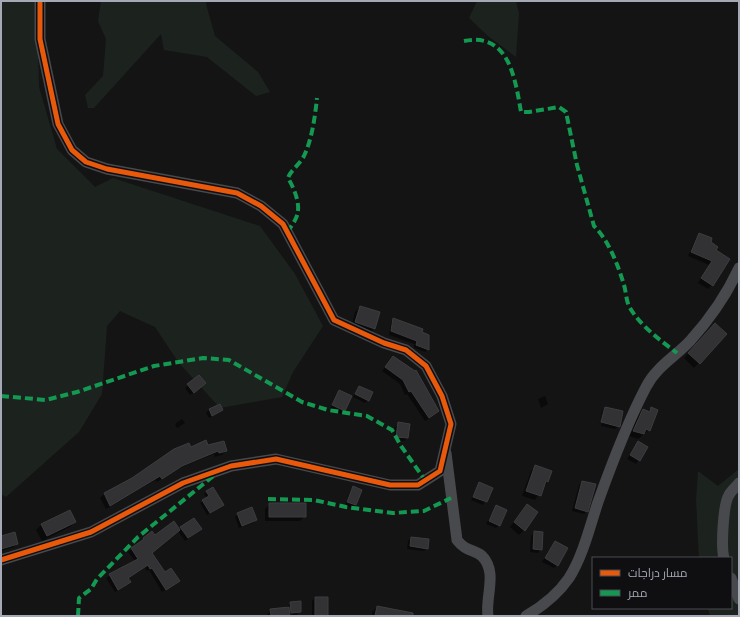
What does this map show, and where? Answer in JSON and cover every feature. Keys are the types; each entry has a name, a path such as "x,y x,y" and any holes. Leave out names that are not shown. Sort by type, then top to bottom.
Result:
{"street":[{"path":"1,560 91,532 183,483 231,466 276,459 390,484 418,485 440,471 446,451 451,424 442,396 426,366 406,350 384,343 334,320 283,224 261,206 237,193 108,169 86,162 72,150 58,124 40,39 40,1"},
{"path":"526,616 543,606 569,578 579,558 600,496 646,385 659,369 690,341 711,314 739,268"},
{"path":"446,451 450,472 451,505 457,540 463,548 482,556 489,567 491,587 487,610 488,616"},
{"path":"724,557 722,552 728,496 739,483"},
{"path":"732,581 739,600"}],"shaded area":[{"path":"1,1 37,1 39,87 57,149 95,187 113,178 260,226 295,274 323,326 293,372 282,397 220,408 179,363 155,327 120,311 107,326 102,394 79,432 6,497 1,494"},
{"path":"101,1 207,1 206,4 215,36 258,72 270,92 256,96 207,57 164,50 161,34 94,108 88,108 85,95 103,76 106,39 98,21"},
{"path":"477,1 516,1 519,13 516,57 488,36 469,18"},
{"path":"739,469 739,616 710,616 708,609 732,609 732,557 699,557 696,500 698,471 718,486"}],"building":[{"path":"699,233 712,238 711,242 718,247 716,250 730,259 713,286 701,278 712,261 691,252"},
{"path":"360,306 380,312 375,329 355,322"},
{"path":"393,318 423,329 422,332 429,335 429,350 416,345 417,341 391,331"},
{"path":"715,323 727,334 700,364 688,353"},
{"path":"393,356 415,371 416,370 439,411 429,418 411,391 409,392 403,380 385,367"},
{"path":"199,375 206,383 194,393 187,384"},
{"path":"359,386 373,392 369,401 355,394"},
{"path":"339,390 352,396 345,411 332,405"},
{"path":"220,404 223,410 212,416 209,409"},
{"path":"605,407 623,411 620,427 601,422"},
{"path":"651,407 658,410 650,431 646,429 644,434 633,431 643,409 650,412"},
{"path":"398,422 410,424 408,438 396,437"},
{"path":"206,440 208,445 224,441 227,451 219,453 218,451 182,466 162,479 160,476 110,506 104,493 132,478 174,449 189,443 191,447"},
{"path":"638,441 648,447 640,461 630,455"},
{"path":"535,465 552,471 548,482 546,481 541,496 526,491"},
{"path":"582,481 596,484 588,512 575,508"},
{"path":"479,482 493,488 487,502 473,497"},
{"path":"353,486 362,490 356,505 347,502"},
{"path":"213,487 224,505 210,513 202,500 209,496 206,491"},
{"path":"269,503 306,503 306,517 269,517"},
{"path":"527,504 538,512 525,531 514,522"},
{"path":"496,505 507,510 500,526 489,521"},
{"path":"252,507 257,520 242,526 237,513"},
{"path":"70,510 76,522 47,536 41,524"},
{"path":"194,518 202,529 188,538 180,527"},
{"path":"174,521 180,530 152,553 165,572 171,568 180,581 166,590 152,568 150,569 148,565 128,578 131,582 118,590 109,574 138,559 131,548 152,531 155,535"},
{"path":"534,531 543,532 542,550 533,549"},
{"path":"15,532 18,544 1,549 1,536"},
{"path":"411,537 429,539 428,549 410,546"},
{"path":"555,541 568,548 558,566 545,558"},
{"path":"315,597 328,597 328,616 315,616"},
{"path":"301,601 301,612 291,613 290,602"},
{"path":"377,606 413,613 413,616 375,616"},
{"path":"289,607 290,616 271,616 270,609"}],"marked path":[{"path":"464,41 479,40 491,44 500,51 507,60 512,72 521,112 559,107 566,112 577,165 594,226 609,246 616,261 629,306 644,326 677,353"},
{"path":"287,232 298,213 298,203 295,192 288,178 304,156 307,149 313,128 317,98"},
{"path":"1,396 46,400 77,392 154,366 203,358 229,360 302,402 328,410 367,416 392,430 401,446 425,480"},
{"path":"78,616 79,598 91,589 97,579 138,537 217,473"},
{"path":"268,499 314,500 346,507 393,513 424,511 451,498"}],"cycle path":[{"path":"1,560 91,532 183,483 231,466 276,459 390,485 418,485 440,471 451,424 442,396 426,366 406,350 384,343 334,320 283,224 261,206 237,193 107,169 86,162 72,150 58,124 40,39 40,1"}]}
